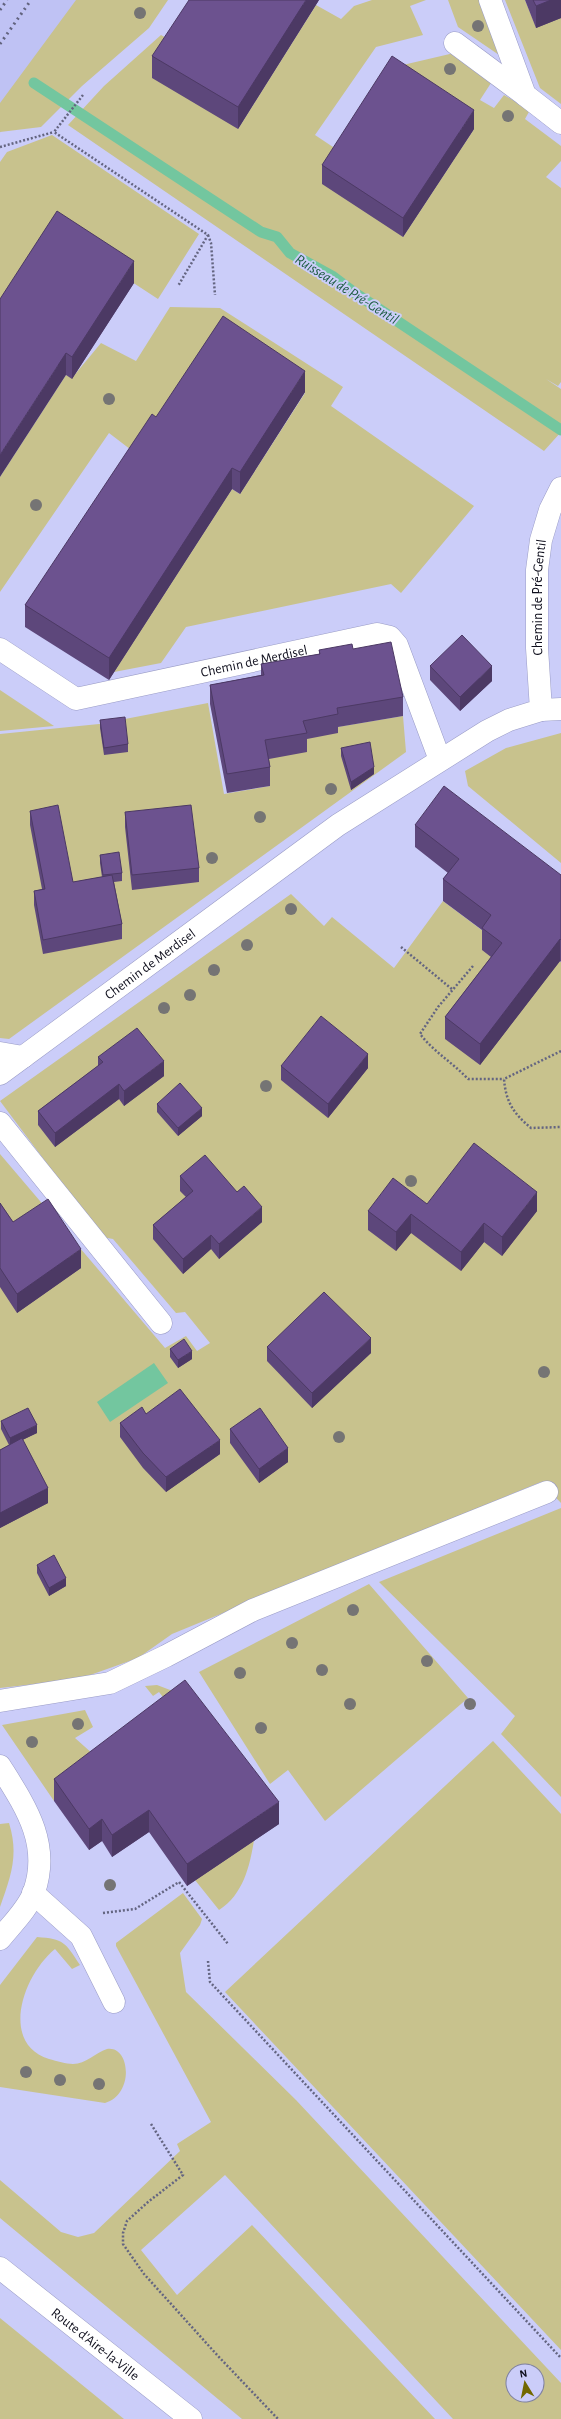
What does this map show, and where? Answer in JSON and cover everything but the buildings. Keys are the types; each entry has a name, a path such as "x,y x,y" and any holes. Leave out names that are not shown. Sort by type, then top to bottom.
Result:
{"street":[{"path":"490,0 525,95"},
{"path":"455,43 561,123"},
{"name":"Chemin de Pré-Gentil","path":"551,709 537,648 537,570 540,540 550,510 561,488"},
{"name":"Chemin de Merdisel","path":"0,648 76,699 377,634 390,636 397,646 440,760"},
{"name":"Chemin de Merdisel","path":"0,1074 24,1058 338,825 487,731 510,720 551,709"},
{"path":"0,1053 24,1058"},
{"path":"0,1123 162,1323"},
{"path":"0,1701 110,1683 166,1656 254,1610 547,1492"},
{"path":"0,1766 21,1800 38,1838 40,1855 33,1894 0,1939"},
{"path":"33,1894 81,1936 114,2002"},
{"name":"Route d'Aire-la-Ville","path":"0,2268 191,2419"}],"path":[{"path":"0,147 54,132 83,95"},
{"path":"54,132 208,235 211,243 215,295"},
{"path":"178,286 208,235"},
{"path":"401,947 453,990"},
{"path":"473,966 438,1007 420,1034 431,1049 456,1066 468,1079 504,1079 561,1051"},
{"path":"504,1079 506,1094 516,1115 531,1128 561,1127"},
{"path":"59,1916 135,1910 179,1882 228,1944"},
{"path":"208,1962 210,1982 561,2358"},
{"path":"151,2124 183,2176 127,2220 123,2233 123,2244 144,2274 218,2356 278,2419"}],"shaded area":[{"path":"0,0 90,0 0,133"},
{"path":"76,0 168,0 149,28 82,86 41,127 0,132 0,103"},
{"path":"372,0 426,0 410,6 423,35 376,47 315,135 342,153 403,237 474,129 390,68 454,53 491,83 480,100 494,108 504,95 530,110 525,119 561,146 561,161 546,177 561,188 561,382 558,386 546,379 561,389 561,432 544,451 68,125 104,86 161,35 175,43 238,129 316,5 341,19 354,6"},
{"path":"448,0 479,0 502,57 458,27"},
{"path":"505,0 525,0 536,27 561,17 561,104 540,88"},
{"path":"52,135 199,234 158,299 57,233 0,321 0,162 7,152"},
{"path":"170,307 220,308 343,387 331,406 474,506 401,593 391,584 186,627 161,663 114,672 232,489 240,494 305,393 139,456 109,433 0,592 0,477 66,375 72,378 101,343 136,361"},
{"path":"0,690 54,726 0,731"},
{"path":"208,703 224,794 270,786 265,759 303,740 337,727 403,716 406,752 9,1039 0,1038 0,734 99,724"},
{"path":"561,733 561,863 468,786 465,771 506,748"},
{"path":"291,894 324,926 332,917 394,968 443,901 491,937 561,962 561,1503 541,1482 172,1634 138,1658 79,1679 0,1688 0,1154 165,1348 186,1336 197,1351 210,1343 185,1312 176,1313 113,1239 102,1237 0,1101"},
{"path":"154,1363 168,1383 110,1422 97,1402"},
{"path":"561,1508 561,1797 501,1734 515,1716 379,1582"},
{"path":"369,1584 468,1698 325,1821 288,1770 270,1784 199,1672"},
{"path":"157,1685 178,1693 169,1705 159,1692 153,1696 145,1686"},
{"path":"85,1710 93,1727 75,1738 103,1763 54,1801 2,1725"},
{"path":"493,1741 561,1814 561,2350 225,1992"},
{"path":"9,1823 13,1845 12,1865 0,1907 0,1824"},
{"path":"254,1840 250,1860 240,1888 227,1904 219,1910 195,1880"},
{"path":"183,1893 202,1919 200,1925 180,1953 186,1992 296,2100 542,2363 505,2363 505,2403 545,2403 545,2366 561,2383 561,2419 453,2419 225,2175 141,2250 177,2295 252,2225 435,2419 242,2419 0,2218 0,2180 61,2232 78,2237 94,2233 180,2151 177,2144 211,2122 116,1946 116,1943"},
{"path":"37,1937 53,1939 63,1943 71,1951 80,1965 72,1969 55,1949 43,1961 33,1975 21,2008 21,2025 25,2039 34,2051 49,2059 70,2064 78,2064 107,2049 115,2050 121,2054 126,2071 125,2081 115,2098 105,2103 0,2087 0,1985"},
{"path":"0,2318 124,2419 0,2419"}],"waterway":[{"name":"Ruisseau de Pré-Gentil","path":"34,83 261,232 277,237 290,253 332,276 352,291 561,430"}],"railway":[{"path":"0,10 7,0"},
{"path":"0,44 31,0"}]}
